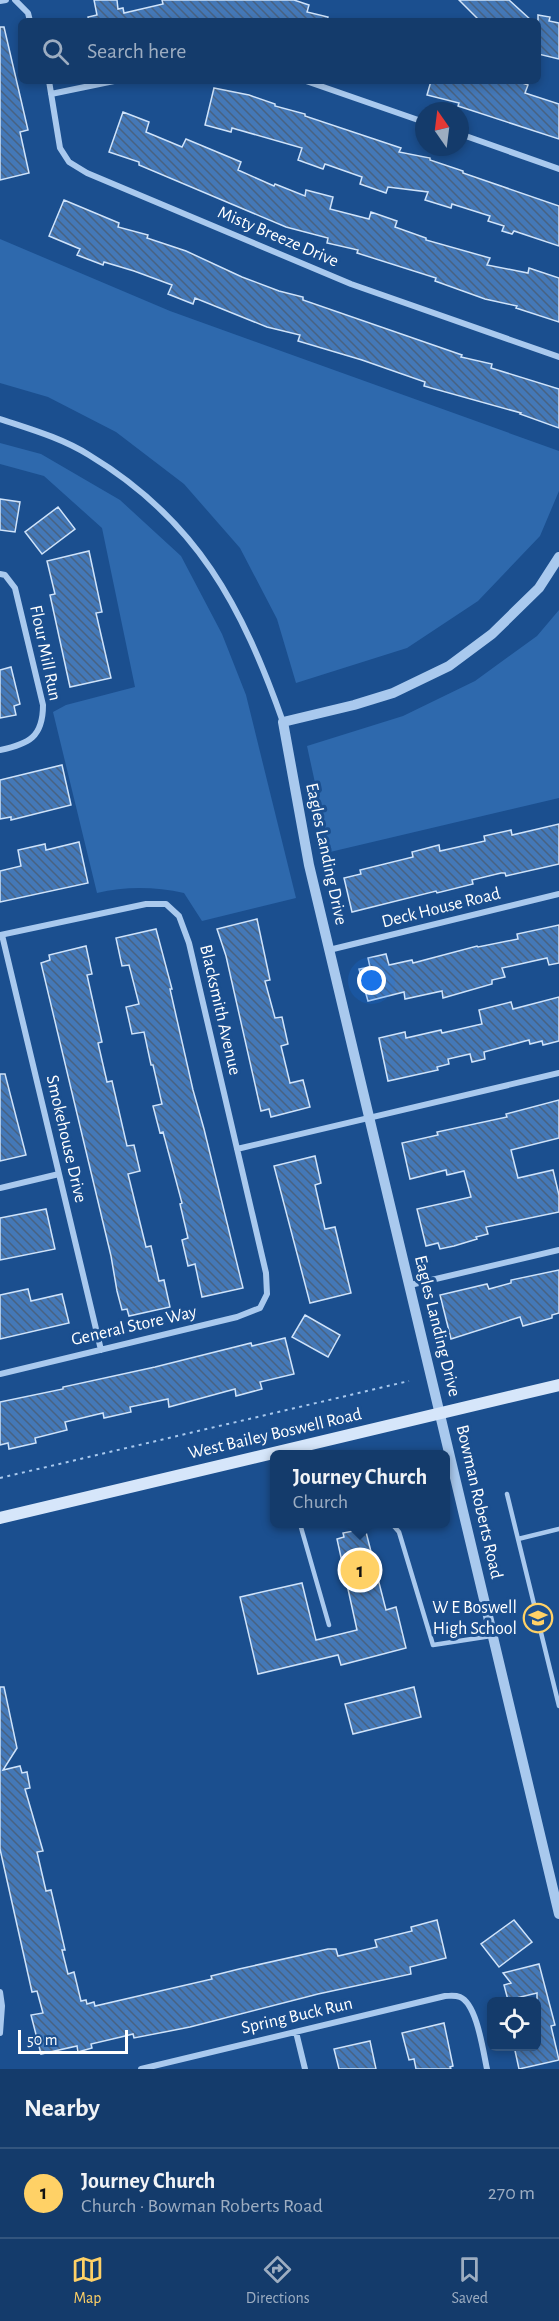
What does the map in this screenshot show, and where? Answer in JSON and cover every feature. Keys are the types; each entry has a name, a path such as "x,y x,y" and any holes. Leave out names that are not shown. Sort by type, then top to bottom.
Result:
{"main road":[{"name":"West Bailey Boswell Road","path":"291,1450 559,1385"},
{"name":"West Bailey Boswell Road","path":"0,1518 270,1455"}],"street":[{"path":"0,1 6,0"},
{"path":"15,0 28,13 29,18"},
{"name":"Misty Breeze Drive","path":"49,84 60,148 69,162 87,173 351,284 559,357"},
{"path":"51,94 99,84"},
{"path":"315,84 415,119"},
{"path":"469,137 559,169"},
{"name":"Eagles Landing Drive","path":"0,419 41,432 88,454 147,495 178,525 211,567 231,599 253,646 283,722 309,865 441,1414"},
{"path":"283,722 393,693 449,666 492,634 539,588 559,557"},
{"name":"Flour Mill Run","path":"0,750 28,741 38,732 43,721 43,705 15,588 2,575"},
{"name":"Deck House Road","path":"329,950 559,894"},
{"name":"Blacksmith Avenue","path":"1,935 146,904 166,904 179,916 189,943 266,1273 267,1294"},
{"name":"Smokehouse Drive","path":"1,935 101,1350"},
{"path":"237,1149 559,1073"},
{"path":"0,1188 59,1174"},
{"path":"410,1285 559,1250"},
{"name":"General Store Way","path":"0,1374 237,1317 260,1308 267,1294"},
{"name":"Bowman Roberts Road","path":"441,1414 450,1450"},
{"name":"Bowman Roberts Road","path":"450,1452 559,1914"},
{"path":"0,1992 2,2006 0,2033"},
{"name":"Spring Buck Run","path":"141,2069 445,1996 460,1997 467,2001 473,2011 487,2069"},
{"path":"296,2032 305,2069"}],"lane":[{"path":"507,1494 559,1706"},
{"path":"301,1528 328,1625"},
{"path":"396,1528 399,1532 433,1645 494,1636"},
{"path":"518,1539 559,1529"}],"path":[{"path":"0,1478 409,1381"}],"shaded area":[{"path":"0,239 170,311 559,451 559,491 540,536 478,601 407,648 296,683 277,619 240,548 184,484 116,432 48,397 0,383"},
{"path":"0,443 41,454 120,500 181,556 222,634 246,695 296,898 202,921 184,893 141,888 97,893 53,712 66,705 135,687 102,528 44,476 0,464"},
{"path":"559,610 559,798 330,852 307,746 403,716 475,681 537,636"}],"building":[{"path":"94,0 117,0 118,9 123,8 124,13 163,4 162,0 294,0 309,5 307,12 328,17 88,18 97,15"},
{"path":"459,0 509,0 529,18 477,18"},
{"path":"538,15 550,17 549,21 559,23 559,59 541,55 541,18 538,18"},
{"path":"0,27 4,27 28,130 20,132 29,173 0,180"},
{"path":"430,84 525,84 528,85 525,93 559,104 559,139 469,110 469,102 455,102 427,95"},
{"path":"214,88 249,95 275,104 275,106 305,114 305,116 401,148 399,152 430,158 430,160 463,171 463,173 559,206 559,246 514,231 512,234 502,231 504,226 488,221 490,216 452,204 451,208 425,200 428,192 388,187 386,193 360,184 362,177 325,164 323,169 298,160 302,148 232,128 231,132 205,125"},
{"path":"123,112 149,122 146,132 182,147 186,139 241,162 238,170 274,186 275,184 305,196 306,190 333,197 330,209 369,219 371,212 397,221 395,227 426,238 426,240 490,258 487,265 528,273 529,268 559,278 559,322 516,308 517,306 485,299 435,281 436,278 357,253 358,250 327,243 328,238 286,227 139,165 139,162 109,152"},
{"path":"64,200 119,223 118,227 148,235 147,238 186,251 242,277 462,355 461,357 492,364 491,368 559,389 559,428 521,413 424,386 425,382 298,341 300,335 267,327 195,298 193,304 168,294 172,285 134,271 104,262 103,265 77,255 80,249 49,236"},
{"path":"0,499 20,502 15,532 0,530"},
{"path":"58,507 75,529 42,554 25,532"},
{"path":"89,551 102,612 96,613 111,678 70,687 50,595 55,594 47,561"},
{"path":"11,667 20,704 14,706 16,715 0,718 0,670"},
{"path":"62,765 71,805 11,820 11,817 0,819 0,780"},
{"path":"559,824 559,864 506,876 505,873 501,873 472,880 473,884 352,912 344,878 361,874 360,870 413,857 412,852 439,845 440,851 485,841 484,836 511,830 512,835"},
{"path":"79,842 88,883 0,902 0,871 21,866 18,850 45,844 46,850"},
{"path":"257,919 270,980 265,981 275,1018 282,1017 288,1044 281,1046 290,1083 303,1080 310,1107 271,1117 269,1109 261,1111 226,956 217,929"},
{"path":"559,925 559,963 549,965 547,958 502,968 505,977 492,980 492,984 443,998 442,991 405,999 404,992 368,1001 359,969 370,967 368,958 386,954 389,965 412,960 413,963 477,946 518,939 517,934"},
{"path":"156,929 172,989 170,989 193,1090 243,1288 202,1297 195,1264 188,1266 182,1240 188,1238 180,1204 182,1203 163,1132 160,1133 153,1106 162,1104 153,1065 151,1065 144,1032 132,1034 126,1007 139,1004 129,965 122,966 116,938"},
{"path":"86,946 92,974 87,975 102,1042 98,1043 107,1082 112,1081 127,1146 134,1145 140,1171 128,1174 146,1247 151,1246 159,1281 164,1280 170,1307 129,1316 127,1309 122,1310 117,1291 111,1256 41,963 50,960 49,955"},
{"path":"559,997 559,1041 543,1045 542,1041 530,1044 529,1040 484,1052 485,1059 472,1062 470,1054 448,1059 449,1064 437,1067 438,1070 388,1081 379,1038 405,1032 406,1038 482,1024 479,1010 511,1002 513,1009"},
{"path":"0,1074 5,1074 26,1155 0,1161"},
{"path":"559,1100 559,1138 511,1150 518,1178 553,1170 559,1195 559,1212 486,1227 488,1234 454,1246 440,1249 438,1243 426,1246 417,1209 471,1197 464,1171 447,1175 446,1170 410,1179 402,1143 438,1135 437,1132 507,1117 506,1114"},
{"path":"315,1156 321,1183 315,1185 325,1229 335,1227 351,1293 310,1303 274,1166"},
{"path":"46,1209 55,1249 0,1260 0,1218"},
{"path":"559,1270 559,1313 552,1315 552,1318 523,1326 520,1317 451,1339 440,1295 487,1284 489,1289 511,1283 511,1280"},
{"path":"28,1289 31,1301 62,1294 69,1323 0,1339 0,1295"},
{"path":"305,1315 340,1335 328,1357 292,1337"},
{"path":"285,1338 294,1374 260,1382 262,1389 236,1396 235,1389 169,1407 168,1399 130,1407 131,1412 104,1418 103,1413 65,1422 67,1430 35,1438 36,1443 9,1449 8,1443 0,1445 0,1402 251,1343 252,1346"},
{"path":"358,1530 359,1533 366,1532 386,1610 396,1607 406,1648 341,1665 338,1655 258,1674 240,1597 302,1583 316,1640 357,1630 337,1539 344,1537 343,1533"},
{"path":"0,1687 4,1687 17,1748 3,1770 20,1766 22,1773 27,1772 30,1788 25,1789 43,1851 37,1852 46,1891 51,1890 65,1950 62,1950 68,1974 74,1972 81,2001 86,2000 87,2004 94,2002 95,2006 328,1949 336,1949 338,1956 377,1947 375,1940 412,1931 411,1927 437,1920 446,1958 410,1967 411,1974 318,1994 190,2027 134,2038 133,2034 91,2044 92,2048 78,2052 77,2046 41,2054 31,2015 43,2013 37,1991 32,1992 0,1849"},
{"path":"414,1687 421,1717 353,1734 345,1704"},
{"path":"514,1920 532,1942 499,1967 481,1944"},
{"path":"539,1964 555,2025 551,2026 559,2060 519,2069 515,2051 541,2051 541,1997 537,1997 537,1993 507,1997 504,1985 511,1983 503,1973"},
{"path":"444,2023 453,2066 450,2067 451,2069 416,2069 414,2059 409,2060 402,2033"},
{"path":"370,2041 376,2069 339,2069 334,2049"}],"place":[{"name":"Journey Church","path":"360,1570"},
{"name":"W E Boswell High School","path":"538,1618"}]}
